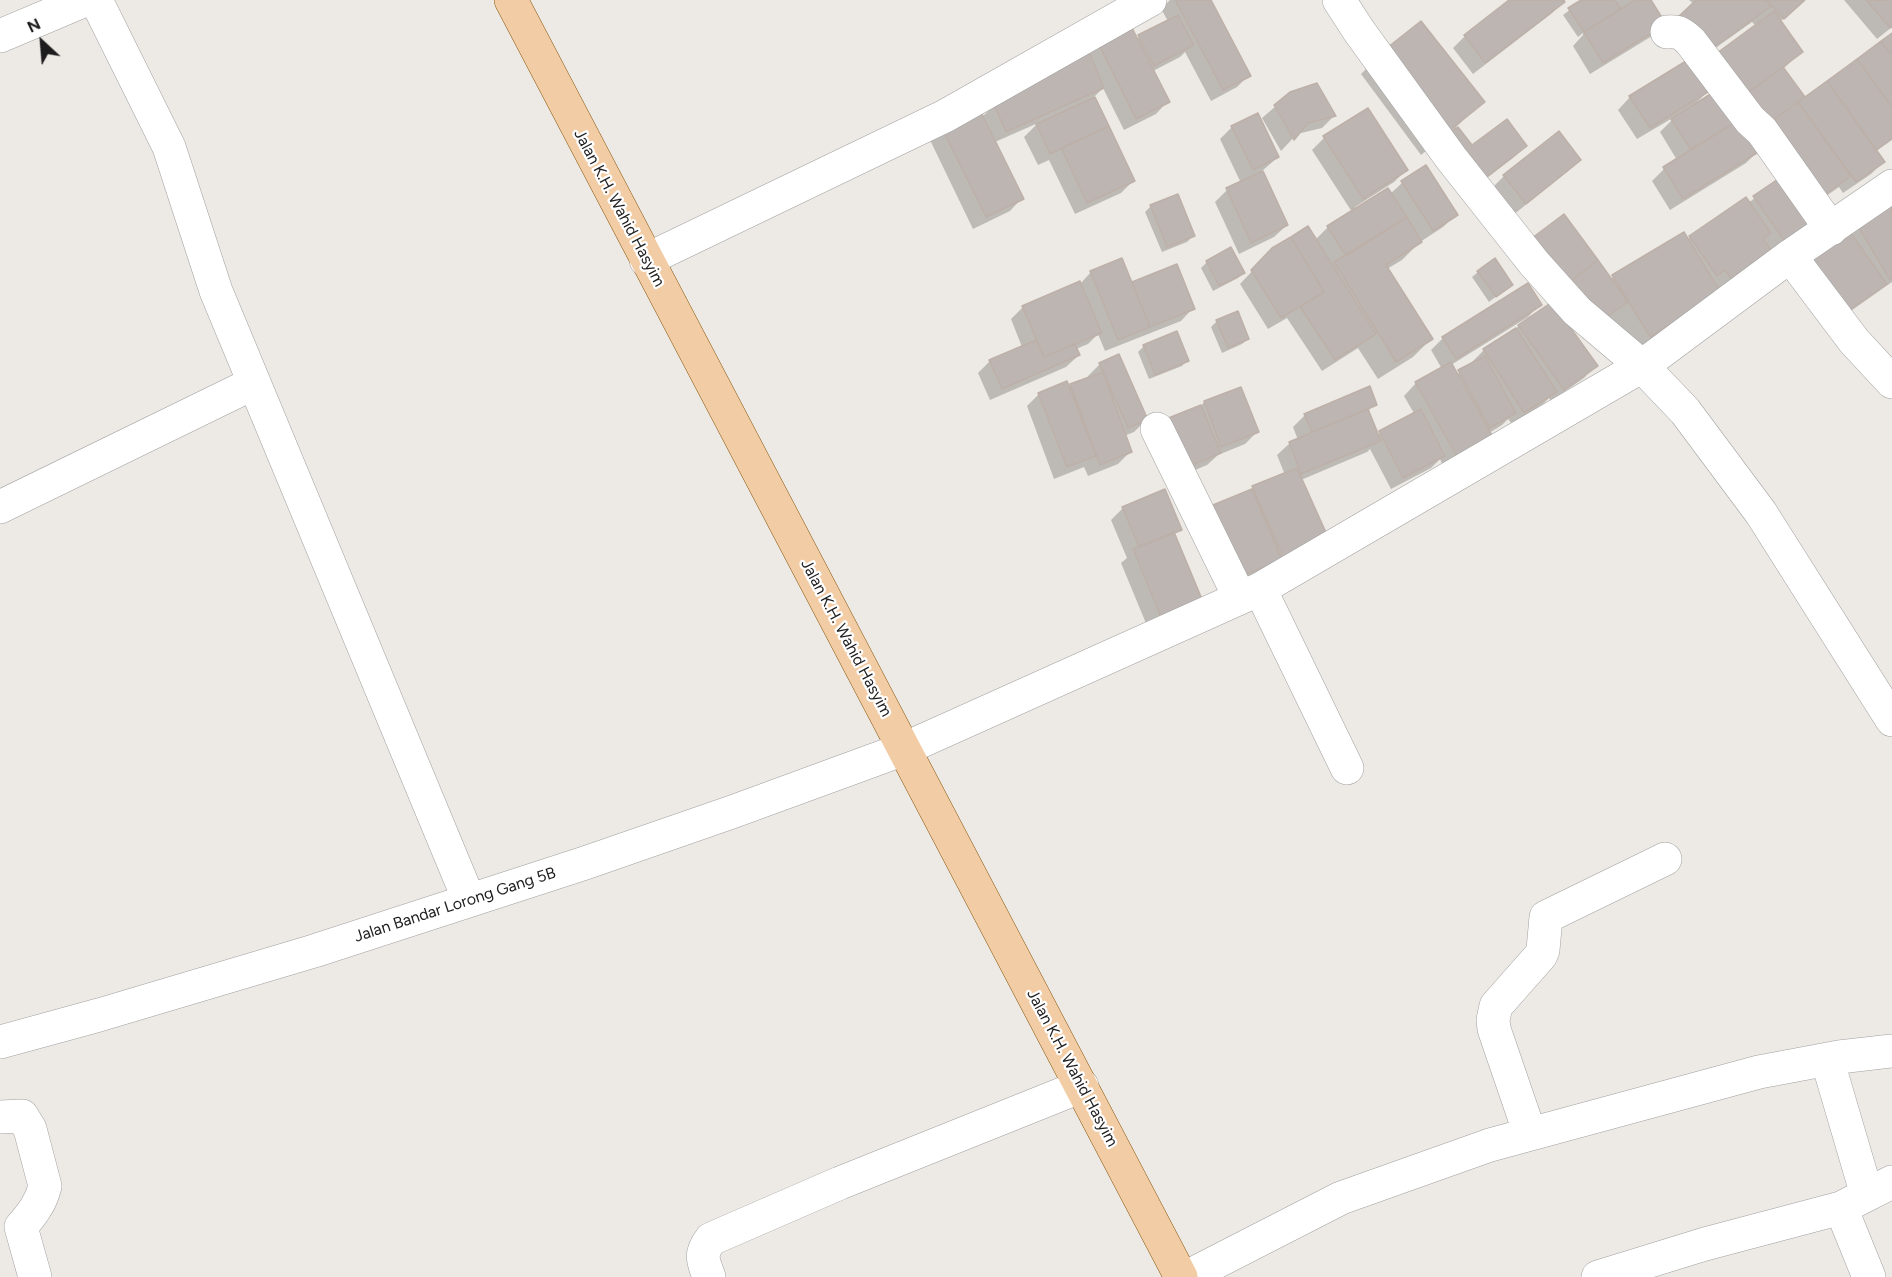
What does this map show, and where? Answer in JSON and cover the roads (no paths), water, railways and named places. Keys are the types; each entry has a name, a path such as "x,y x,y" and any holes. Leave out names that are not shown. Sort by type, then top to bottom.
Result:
{"main road":[{"name":"Jalan K.H. Wahid Hasyim","path":"511,0 1181,1277"}],"street":[{"path":"0,36 51,7 85,0"},
{"path":"96,0 170,147 216,291 469,900"},
{"path":"646,260 945,116 1150,0"},
{"path":"1339,0 1451,158 1534,263 1577,310 1642,366 1685,411 1761,513 1892,720"},
{"path":"1667,32 1681,33 1691,42 1750,120 1762,131 1831,229"},
{"name":"Jalan Bandar Lorong Gang 5B","path":"0,1042 314,951 585,863 711,819 904,749 1250,594 1642,366 1790,256 1892,186"},
{"path":"1790,256 1854,341 1892,382"},
{"path":"0,507 254,383"},
{"path":"1157,429 1347,768"},
{"path":"1530,1134 1494,1029 1496,1006 1541,955 1546,917 1665,860"},
{"path":"1187,1277 1341,1198 1490,1145 1748,1074 1827,1059 1892,1051"},
{"path":"1827,1059 1867,1195 1869,1277"},
{"path":"709,1277 703,1260 703,1250 711,1239 840,1183 1082,1086"},
{"path":"0,1117 22,1116 30,1129 45,1186 36,1209 21,1227 35,1277"},
{"path":"1598,1277 1867,1195"}]}
